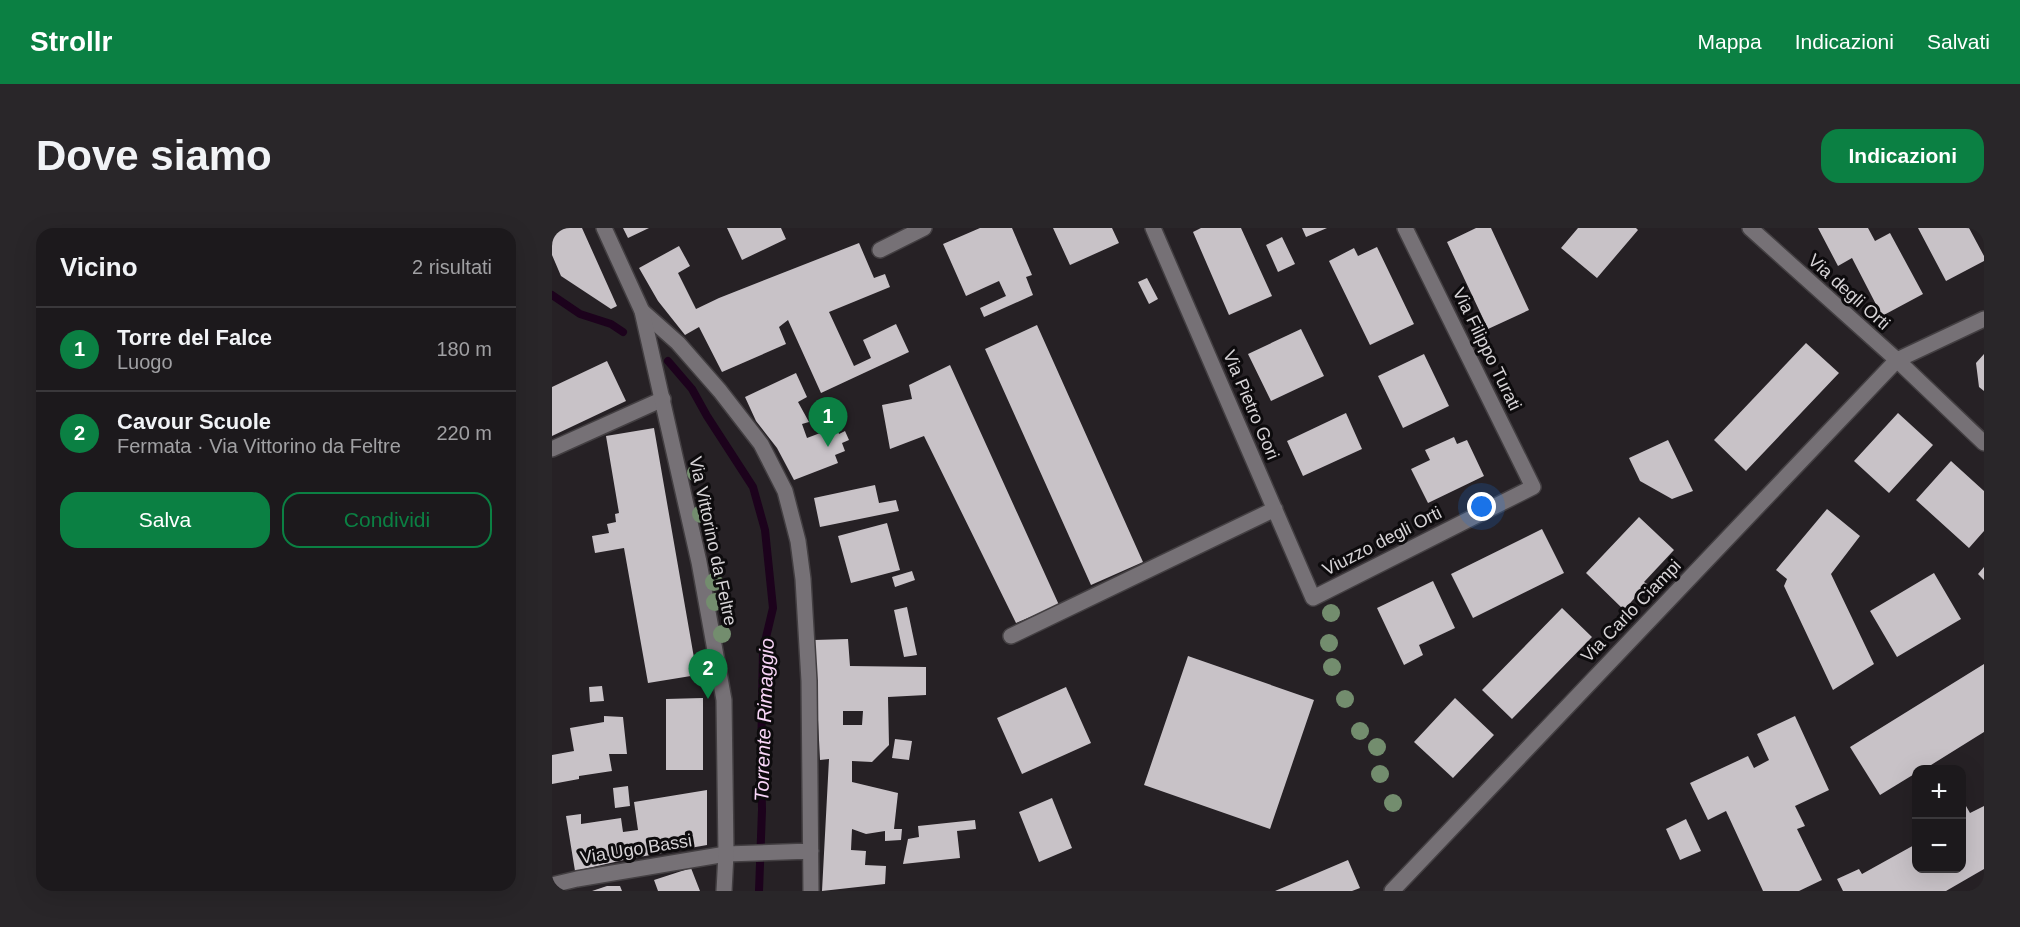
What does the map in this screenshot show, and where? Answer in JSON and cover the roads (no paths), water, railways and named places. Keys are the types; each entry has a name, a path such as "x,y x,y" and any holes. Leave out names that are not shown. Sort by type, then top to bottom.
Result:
{"street":[{"path":"604,228 642,311 678,344 720,391 761,444 785,491 798,541 803,579 809,681 811,891"},
{"path":"880,250 924,228"},
{"name":"Via Pietro Gori","path":"1153,228 1313,598"},
{"name":"Via Filippo Turati","path":"1405,228 1533,487"},
{"name":"Via degli Orti","path":"1749,228 1897,360 1984,443"},
{"name":"Via Vittorino da Feltre","path":"642,311 699,562 724,700 726,854 724,891"},
{"path":"1897,360 1984,319"},
{"name":"Via Carlo Ciampi","path":"1394,891 1897,360"},
{"path":"552,449 663,399"},
{"name":"Viuzzo degli Orti","path":"1313,598 1533,487"},
{"path":"1011,636 1275,509"},
{"path":"726,854 811,851"},
{"name":"Via Ugo Bassi","path":"552,885 726,854"}],"waterway":[{"name":"Torrente Rimaggio","path":"552,295 580,314 611,324 623,332"},
{"name":"Torrente Rimaggio","path":"668,361 692,389 753,487 765,530 773,608 763,650 759,891"}],"place":[{"name":"Torre del Falce","path":"828,447"},
{"name":"Cavour Scuole","path":"708,699"}]}
